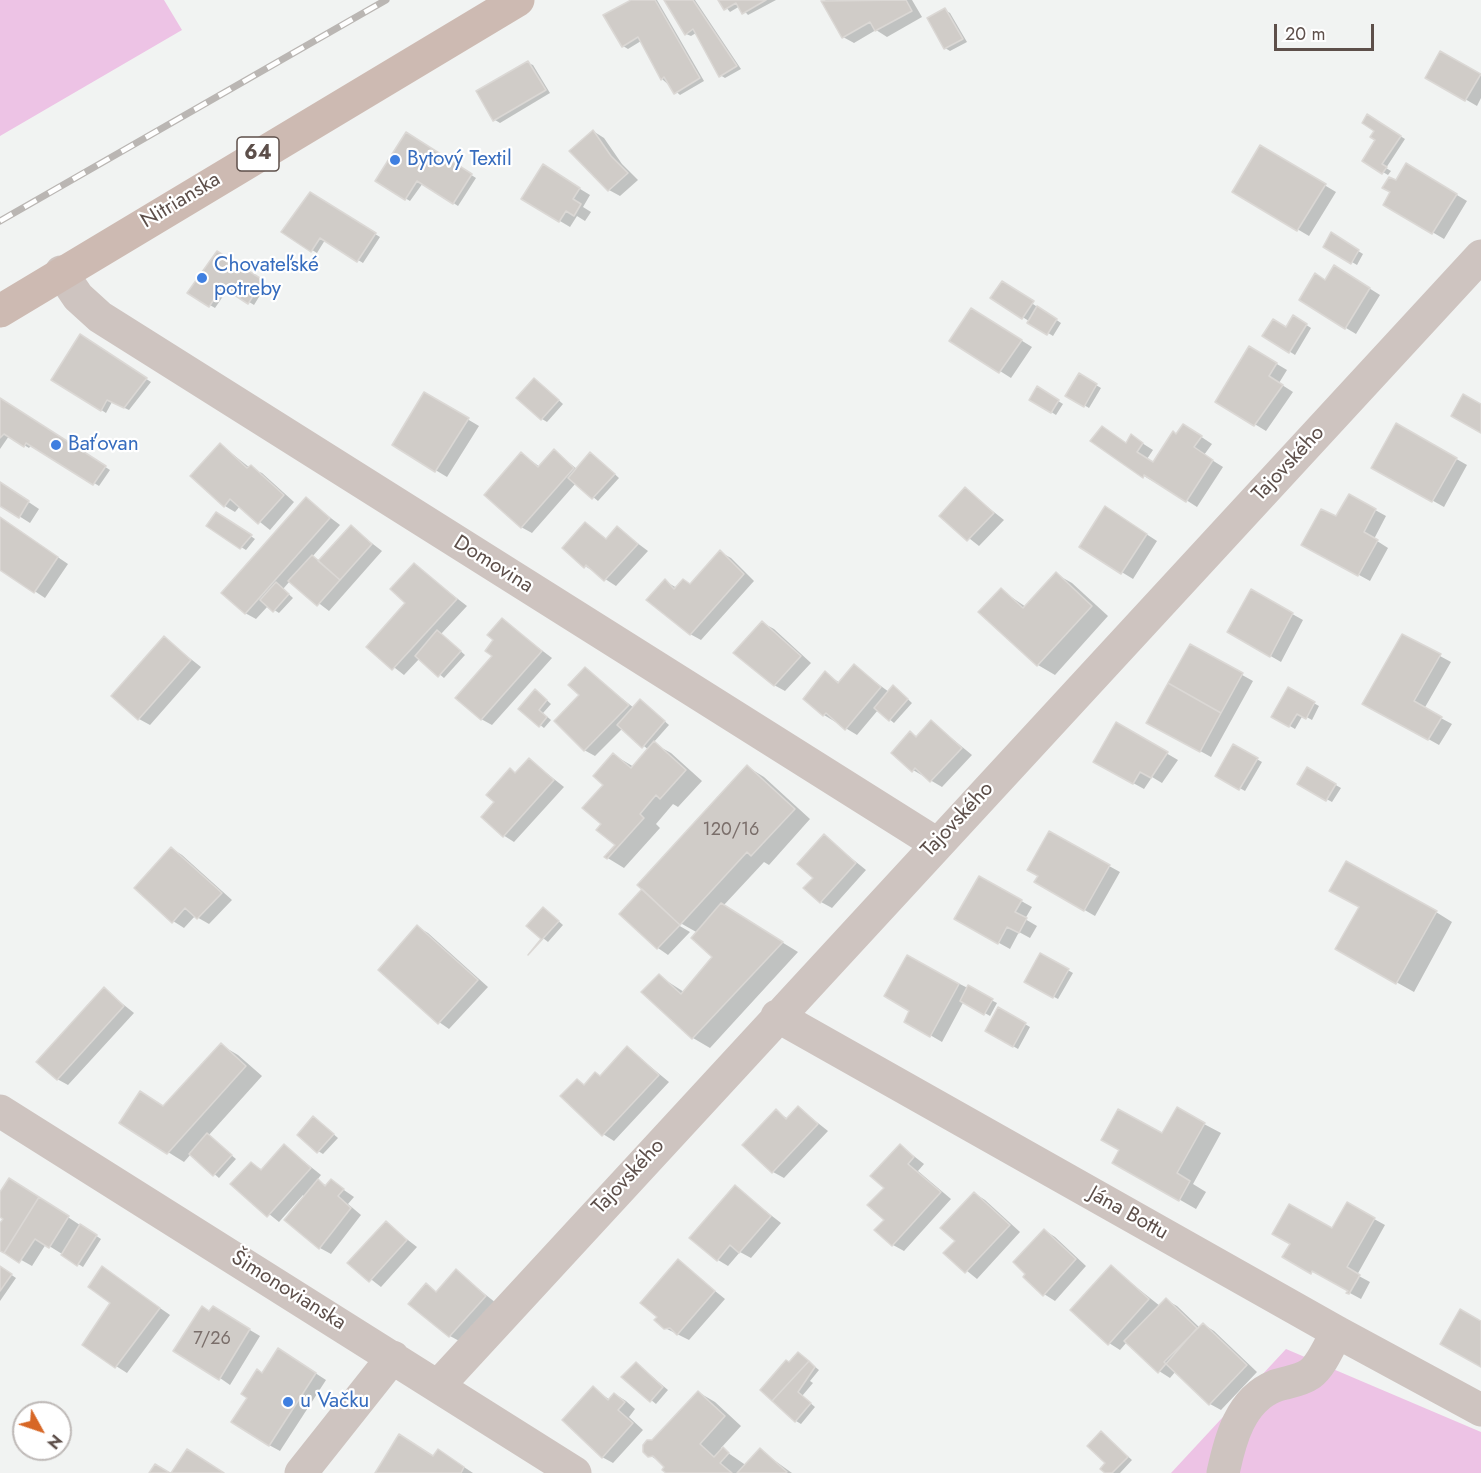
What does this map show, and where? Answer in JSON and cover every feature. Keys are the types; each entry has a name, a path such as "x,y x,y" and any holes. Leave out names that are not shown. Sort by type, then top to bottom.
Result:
{"main road":[{"name":"Nitrianska","path":"0,311 61,272 518,0"}],"street":[{"name":"Tajovského","path":"438,1386 777,1016 1481,256"},
{"name":"Domovina","path":"61,272 78,297 100,317 937,844"},
{"name":"Jána Bottu","path":"777,1016 1337,1332 1481,1410"},
{"name":"Šimonovianska","path":"0,1111 574,1473"},
{"path":"1223,1473 1230,1442 1240,1418 1254,1400 1274,1387 1311,1373 1337,1332"},
{"path":"301,1473 393,1357"}],"shaded area":[{"path":"0,0 164,0 182,30 0,136"},
{"path":"1286,1349 1481,1432 1481,1473 1171,1473"}],"building":[{"path":"631,0 655,0 700,78 674,94 664,77 661,80 638,37 622,47 603,15"},
{"path":"664,0 693,0 737,66 719,77 693,29 685,35"},
{"path":"718,0 766,0 742,14 736,3 724,10"},
{"path":"906,0 912,11 875,31 870,22 842,38 821,1"},
{"path":"945,8 963,39 944,49 927,18"},
{"path":"1440,51 1481,74 1465,101 1425,78"},
{"path":"528,61 546,90 493,121 476,91"},
{"path":"1367,114 1401,136 1382,164 1387,167 1382,174 1362,161 1375,140 1370,137 1374,131 1362,123"},
{"path":"593,130 611,156 628,173 608,191 569,151"},
{"path":"406,132 472,174 453,204 417,181 405,200 375,181"},
{"path":"1260,145 1326,184 1297,231 1232,192"},
{"path":"1406,163 1457,194 1432,234 1383,205 1390,192 1382,188 1389,177 1396,180"},
{"path":"543,164 580,188 573,199 581,204 574,216 566,211 559,222 521,199"},
{"path":"310,192 376,233 357,262 320,238 311,252 281,232"},
{"path":"1331,232 1359,250 1351,264 1323,247"},
{"path":"217,251 263,280 248,304 222,287 209,307 187,293"},
{"path":"1334,265 1370,288 1345,329 1299,300 1315,273 1325,280"},
{"path":"1002,281 1034,301 1022,319 990,298"},
{"path":"1037,306 1057,319 1047,335 1027,323"},
{"path":"971,308 1022,340 999,373 949,341"},
{"path":"1293,315 1307,324 1289,353 1262,336 1273,319 1286,327"},
{"path":"80,334 147,378 124,408 107,400 101,411 51,380"},
{"path":"1249,346 1277,363 1269,376 1283,385 1254,426 1215,402"},
{"path":"1079,373 1097,384 1084,407 1065,396"},
{"path":"534,378 559,400 541,420 516,398"},
{"path":"1037,386 1059,400 1051,413 1029,400"},
{"path":"424,392 469,418 435,472 392,445"},
{"path":"1463,394 1481,404 1481,433 1451,416"},
{"path":"0,398 106,466 93,485 26,443 24,447 4,434 0,438"},
{"path":"1396,423 1457,458 1432,502 1371,468"},
{"path":"1183,424 1202,436 1194,447 1213,460 1186,502 1144,475 1143,478 1090,441 1102,426 1126,443 1131,434 1143,443 1137,452 1153,462 1173,431 1176,434"},
{"path":"220,443 247,468 251,465 284,495 258,524 230,499 224,507 190,476"},
{"path":"554,449 574,468 521,528 484,495 521,452 538,467"},
{"path":"590,452 615,474 592,499 568,478"},
{"path":"0,482 29,501 19,518 0,506"},
{"path":"965,487 994,513 967,541 939,516"},
{"path":"1349,494 1376,509 1364,532 1378,540 1358,576 1301,545 1321,509 1336,516"},
{"path":"306,497 330,518 245,614 221,593"},
{"path":"1105,506 1147,534 1121,574 1079,547"},
{"path":"216,512 252,535 240,549 206,526"},
{"path":"0,517 58,557 34,593 0,570"},
{"path":"585,522 606,539 617,526 638,544 604,581 586,565 584,568 562,548"},
{"path":"351,525 372,544 340,580 318,561"},
{"path":"720,550 744,574 690,635 646,600 665,579 674,589 683,579 690,584"},
{"path":"312,555 340,580 317,606 288,581"},
{"path":"414,563 457,599 392,670 366,647 405,603 390,589"},
{"path":"1056,572 1092,606 1037,666 978,612 1001,588 1023,608"},
{"path":"276,582 289,594 273,612 260,600"},
{"path":"1251,589 1293,613 1270,657 1227,632"},
{"path":"502,618 542,651 481,720 455,698 492,656 485,651 493,640 487,635"},
{"path":"762,621 801,656 774,686 733,653"},
{"path":"437,630 461,651 438,677 415,656"},
{"path":"1402,634 1441,654 1414,701 1442,717 1428,740 1362,704"},
{"path":"164,636 191,660 138,720 111,696"},
{"path":"1190,644 1243,673 1221,713 1168,683"},
{"path":"854,664 881,687 845,730 826,713 823,716 803,699 825,671 838,683"},
{"path":"585,667 629,705 584,751 554,721 579,695 568,685"},
{"path":"1168,683 1221,713 1200,752 1146,723"},
{"path":"893,685 908,699 889,721 874,708"},
{"path":"1288,687 1315,702 1306,719 1297,714 1289,727 1271,717"},
{"path":"535,689 547,700 539,710 547,717 539,727 518,709"},
{"path":"640,699 665,721 642,748 617,725"},
{"path":"931,720 962,748 930,782 915,768 912,772 891,753 910,731 916,737"},
{"path":"1116,722 1168,752 1151,778 1140,772 1133,784 1093,762"},
{"path":"654,741 686,770 660,799 656,795 640,814 644,818 607,859 604,857 615,845 596,830 601,824 582,808 603,785 593,776 613,753 631,768"},
{"path":"1233,744 1258,758 1239,790 1215,776"},
{"path":"529,758 554,780 503,837 481,817 494,802 486,795 510,768 515,773"},
{"path":"747,765 795,809 751,856 747,852 680,925 637,885"},
{"path":"1307,767 1336,784 1326,801 1297,784"},
{"path":"1049,831 1110,865 1084,911 1034,882 1038,876 1027,870"},
{"path":"824,834 856,863 820,903 803,888 813,878 797,864"},
{"path":"171,847 222,893 197,919 185,908 172,923 134,888"},
{"path":"1346,861 1437,911 1396,984 1335,949 1359,907 1329,891"},
{"path":"979,876 1022,900 1015,912 1027,918 1019,933 1007,927 998,944 954,919"},
{"path":"642,889 680,925 657,949 619,914"},
{"path":"721,903 783,942 692,1039 641,992 659,974 681,994 712,957 691,938"},
{"path":"543,907 559,921 528,955 541,939 526,926"},
{"path":"417,925 478,980 438,1024 378,970"},
{"path":"1040,953 1069,969 1053,998 1024,982"},
{"path":"907,955 959,984 930,1037 904,1022 909,1011 884,996"},
{"path":"968,985 993,999 984,1015 960,1001"},
{"path":"104,987 124,1006 57,1080 36,1062"},
{"path":"998,1007 1026,1023 1013,1047 985,1031"},
{"path":"221,1043 246,1066 167,1154 119,1123 140,1091 163,1106"},
{"path":"627,1046 659,1075 602,1136 560,1096 577,1079 584,1085 595,1072 600,1076"},
{"path":"798,1106 818,1124 772,1173 742,1145 776,1109 786,1119"},
{"path":"1177,1107 1205,1123 1177,1173 1190,1181 1179,1201 1112,1163 1119,1150 1101,1140 1118,1109 1162,1133"},
{"path":"313,1116 334,1134 317,1153 297,1135"},
{"path":"207,1133 232,1155 213,1176 189,1154"},
{"path":"284,1144 311,1168 267,1217 230,1184 251,1162 261,1170"},
{"path":"900,1144 914,1157 908,1164 941,1192 892,1246 874,1230 884,1220 867,1205 884,1188 870,1176"},
{"path":"9,1178 39,1197 4,1253 0,1251 0,1223 3,1219 0,1217 0,1192"},
{"path":"318,1179 325,1186 331,1179 344,1189 338,1196 351,1208 319,1249 284,1220"},
{"path":"735,1185 771,1216 739,1253 730,1245 717,1261 689,1238"},
{"path":"974,1192 1010,1225 965,1273 943,1253 955,1241 940,1228"},
{"path":"39,1197 69,1216 49,1248 35,1239 19,1263 4,1253"},
{"path":"1347,1202 1375,1218 1347,1267 1360,1275 1349,1294 1346,1293 1348,1291 1312,1271 1311,1274 1282,1257 1290,1244 1272,1234 1289,1204 1332,1228"},
{"path":"386,1221 407,1240 369,1282 347,1263"},
{"path":"80,1224 97,1235 77,1266 61,1255"},
{"path":"1044,1229 1076,1259 1043,1296 1023,1277 1025,1274 1013,1262"},
{"path":"678,1259 715,1291 677,1335 670,1328 664,1329 654,1320 657,1317 640,1303"},
{"path":"1111,1265 1149,1299 1108,1345 1070,1310"},
{"path":"0,1266 12,1274 0,1291"},
{"path":"102,1266 160,1308 115,1368 82,1345 110,1303 88,1287"},
{"path":"456,1269 486,1296 449,1337 408,1304 426,1283 436,1292"},
{"path":"1166,1298 1197,1328 1158,1373 1124,1341"},
{"path":"202,1306 209,1311 213,1306 250,1329 219,1380 173,1351"},
{"path":"1460,1309 1481,1321 1481,1367 1440,1344"},
{"path":"1203,1323 1247,1365 1209,1405 1164,1362"},
{"path":"278,1348 316,1373 269,1446 231,1422 247,1398 241,1394 257,1369 262,1373"},
{"path":"798,1352 809,1361 772,1401 760,1390 786,1360 789,1362"},
{"path":"809,1361 815,1367 798,1392 811,1403 795,1422 772,1401"},
{"path":"636,1362 663,1387 650,1402 621,1377"},
{"path":"593,1386 608,1400 614,1393 625,1402 618,1410 633,1423 602,1458 562,1420"},
{"path":"698,1391 725,1416 700,1444 714,1457 723,1447 729,1453 720,1463 732,1473 666,1473 662,1470 664,1467 653,1456 648,1457 643,1452 643,1445 647,1440 652,1440"},
{"path":"1101,1431 1128,1457 1112,1473 1105,1473 1100,1469 1105,1463 1087,1446"},
{"path":"399,1434 433,1456 438,1449 464,1467 461,1473 375,1473"},
{"path":"760,1448 787,1472 737,1473"},
{"path":"187,1449 224,1473 171,1473"},
{"path":"155,1464 170,1473 149,1473"}],"railway":[{"path":"0,221 386,0"}],"place":[{"name":"Bytový Textil","path":"395,160"},
{"name":"Chovateľské potreby","path":"202,278"},
{"name":"Baťovan","path":"56,445"},
{"name":"u Vačku","path":"288,1402"}]}
